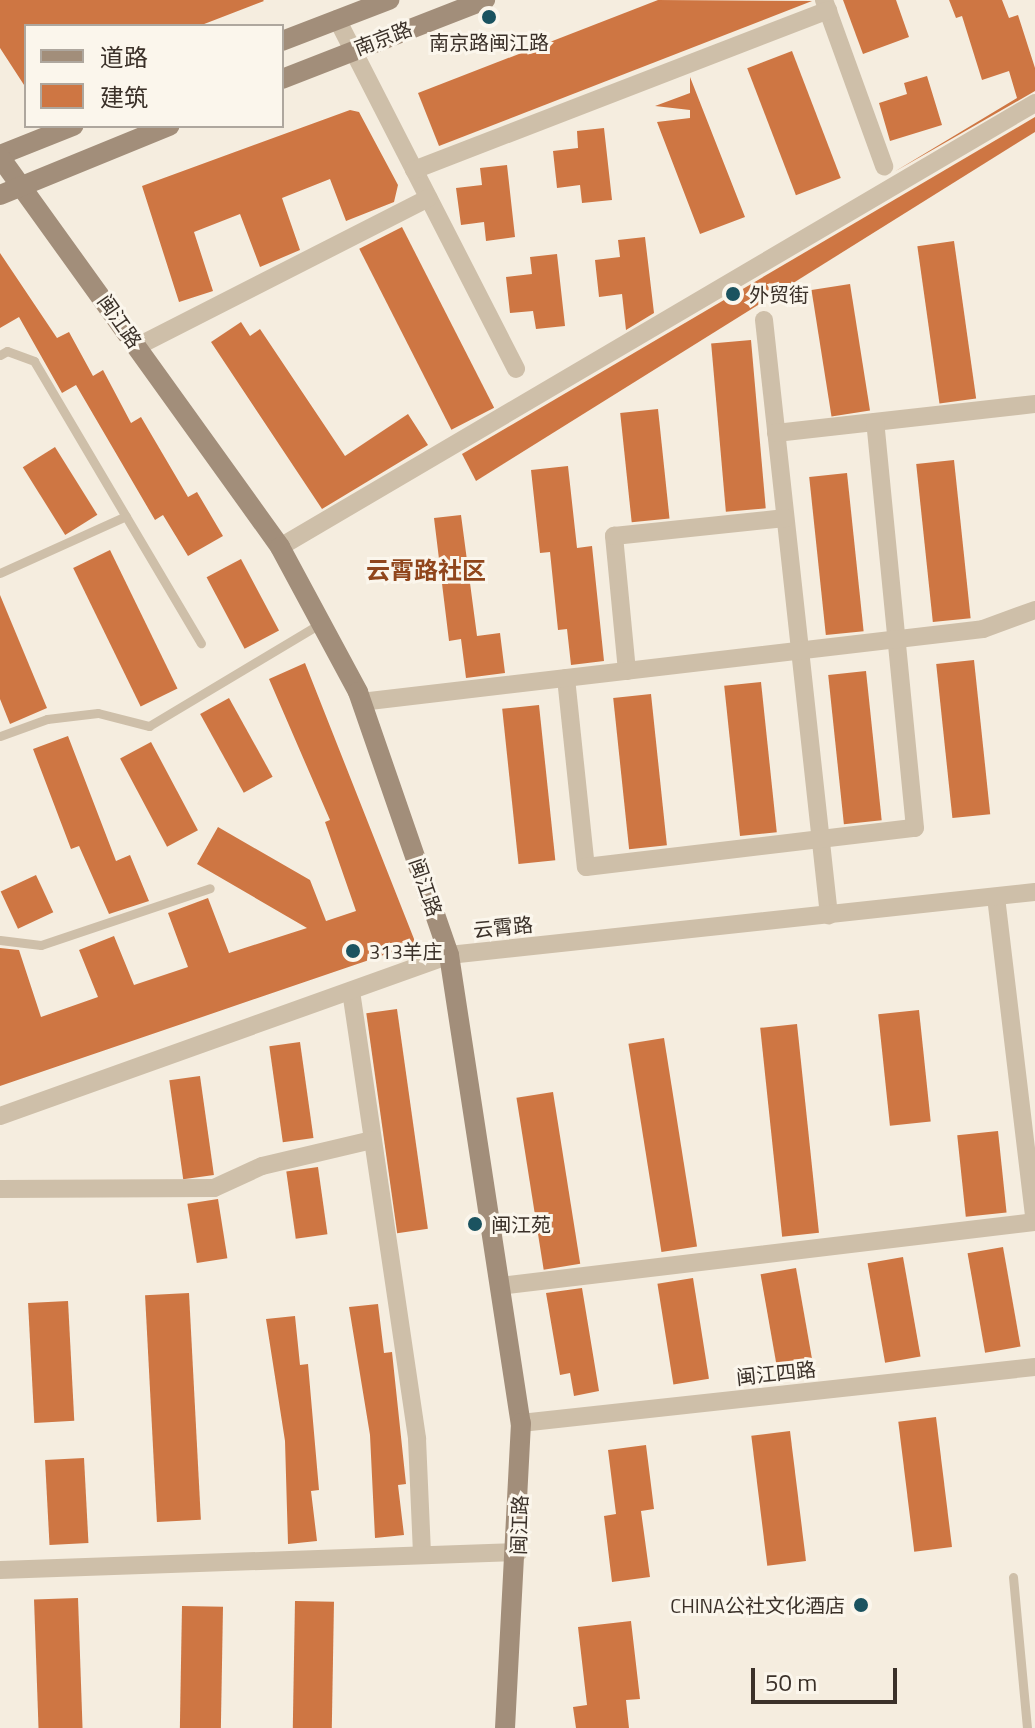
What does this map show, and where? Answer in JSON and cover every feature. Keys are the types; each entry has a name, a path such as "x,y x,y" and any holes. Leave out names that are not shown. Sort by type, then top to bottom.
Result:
{"street":[{"name":"南京路","path":"284,40 389,0"},
{"name":"南京路","path":"284,78 485,0"},
{"path":"414,170 826,5 884,166"},
{"path":"337,19 516,369"},
{"path":"280,547 1035,103"},
{"path":"0,156 68,128"},
{"path":"0,195 164,128"},
{"name":"闽江路","path":"0,156 25,185 280,547 361,702 449,955 521,1423 519,1552 505,1728"},
{"path":"138,346 428,198"},
{"path":"764,320 829,915"},
{"path":"776,433 1035,404"},
{"path":"566,678 586,867 915,828 899,639 875,422"},
{"path":"627,671 614,536 785,518"},
{"path":"361,702 983,629 1035,610"},
{"name":"云霄路","path":"0,1116 449,955 1035,892"},
{"path":"500,1286 1035,1222 996,897"},
{"path":"351,991 417,1439 422,1555"},
{"path":"0,1189 214,1188 262,1166 372,1140"},
{"name":"闽江四路","path":"521,1423 1035,1367"},
{"path":"0,1570 519,1552"}],"lane":[{"path":"0,355 7,351 34,361 201,643"},
{"path":"0,573 126,516"},
{"path":"0,736 47,719 98,713 149,726 321,623"},
{"path":"0,940 41,945 210,888"},
{"path":"1013,1577 1027,1728"}],"building":[{"path":"0,0 264,1 204,24 24,24 24,85 0,48"},
{"path":"658,0 812,1 439,146 418,93"},
{"path":"843,0 896,0 909,37 863,54"},
{"path":"949,0 1002,0 1009,18 1018,15 1035,68 1035,91 894,172 1017,98 1009,71 982,80 962,16 956,18"},
{"path":"792,51 841,178 796,195 747,68"},
{"path":"927,76 942,125 890,141 879,103 907,94 904,83"},
{"path":"690,77 745,217 700,234 657,122 690,118 690,110 655,106 690,93"},
{"path":"350,110 359,112 398,185 394,202 346,221 330,179 282,198 300,250 260,267 240,214 194,232 213,291 179,302 142,186"},
{"path":"1035,117 1035,132 476,481 462,454"},
{"path":"604,128 612,200 582,203 580,185 557,188 553,151 578,148 577,131"},
{"path":"507,165 515,237 486,241 484,222 461,225 456,188 482,185 480,168"},
{"path":"402,227 494,408 451,430 359,249"},
{"path":"645,237 654,313 626,330 622,294 599,297 595,260 620,257 618,240"},
{"path":"954,241 976,398 939,404 917,246"},
{"path":"0,253 57,338 69,332 93,376 103,370 131,423 141,417 188,497 197,492 223,536 188,556 163,515 155,520 76,385 62,393 19,317 0,328"},
{"path":"557,254 565,326 536,329 533,311 510,313 506,277 532,274 530,257"},
{"path":"850,284 870,410 832,417 811,290"},
{"path":"241,322 250,336 260,329 345,456 408,414 428,445 322,509 211,342"},
{"path":"751,340 766,508 726,512 711,343"},
{"path":"658,409 669,518 632,522 620,413"},
{"path":"55,447 97,515 65,535 23,467"},
{"path":"954,460 971,618 933,622 916,464"},
{"path":"568,466 577,548 592,546 604,661 571,665 567,629 558,630 550,552 540,553 531,470"},
{"path":"847,473 864,631 826,635 809,477"},
{"path":"461,515 477,636 500,633 505,673 466,678 461,639 449,641 434,518"},
{"path":"110,550 178,688 141,706 73,568"},
{"path":"241,559 279,631 245,649 207,577"},
{"path":"0,595 47,708 10,724 0,699"},
{"path":"974,660 990,814 952,818 936,664"},
{"path":"305,663 416,944 0,1086 0,948 19,950 41,1017 98,997 79,950 114,936 134,985 188,967 168,913 208,898 229,953 307,928 197,864 218,827 310,880 326,921 356,911 325,822 330,820 269,679"},
{"path":"866,671 882,820 844,824 828,675"},
{"path":"761,682 777,832 740,836 724,686"},
{"path":"651,694 667,845 629,849 613,698"},
{"path":"229,698 273,777 244,793 200,714"},
{"path":"539,705 555,860 519,864 502,709"},
{"path":"68,736 116,861 130,855 149,901 109,914 79,846 71,849 33,749"},
{"path":"151,742 198,830 167,847 120,758"},
{"path":"36,875 53,912 18,929 1,891"},
{"path":"397,1009 428,1229 397,1233 366,1013"},
{"path":"919,1010 931,1121 890,1126 878,1014"},
{"path":"797,1024 819,1233 782,1237 760,1028"},
{"path":"664,1038 697,1246 661,1252 628,1044"},
{"path":"300,1042 313,1138 283,1142 269,1046"},
{"path":"200,1076 214,1175 183,1179 169,1080"},
{"path":"553,1092 580,1264 544,1270 516,1098"},
{"path":"998,1131 1007,1213 966,1217 957,1135"},
{"path":"318,1167 327,1234 296,1239 286,1171"},
{"path":"218,1199 227,1258 197,1263 187,1204"},
{"path":"1003,1247 1021,1346 985,1353 968,1253"},
{"path":"903,1257 921,1356 885,1363 868,1263"},
{"path":"796,1268 814,1368 778,1375 761,1274"},
{"path":"693,1278 709,1379 673,1384 657,1284"},
{"path":"582,1288 599,1391 574,1396 570,1373 560,1375 546,1293"},
{"path":"189,1293 201,1520 157,1522 145,1295"},
{"path":"68,1301 74,1421 34,1423 28,1303"},
{"path":"378,1304 384,1353 392,1352 406,1484 398,1485 404,1535 375,1538 370,1435 349,1307"},
{"path":"295,1316 300,1365 308,1364 319,1490 311,1491 317,1541 288,1544 285,1441 266,1319"},
{"path":"936,1417 952,1547 914,1552 898,1422"},
{"path":"790,1431 806,1561 767,1566 751,1436"},
{"path":"646,1445 654,1509 641,1511 650,1577 612,1582 604,1516 616,1514 608,1450"},
{"path":"84,1458 88,1543 50,1545 45,1460"},
{"path":"78,1598 83,1728 39,1728 34,1600"},
{"path":"295,1601 334,1602 332,1728 293,1728"},
{"path":"182,1606 223,1607 221,1728 180,1728"},
{"path":"631,1621 640,1699 626,1700 629,1728 576,1728 573,1707 587,1705 578,1627"}],"place":[{"name":"南京路闽江路","path":"489,17"},
{"name":"外贸街","path":"733,294"},
{"name":"313羊庄","path":"353,951"},
{"name":"闽江苑","path":"475,1224"},
{"name":"CHINA公社文化酒店","path":"861,1605"}],"district":[{"name":"云霄路社区","path":"426,571"}]}
